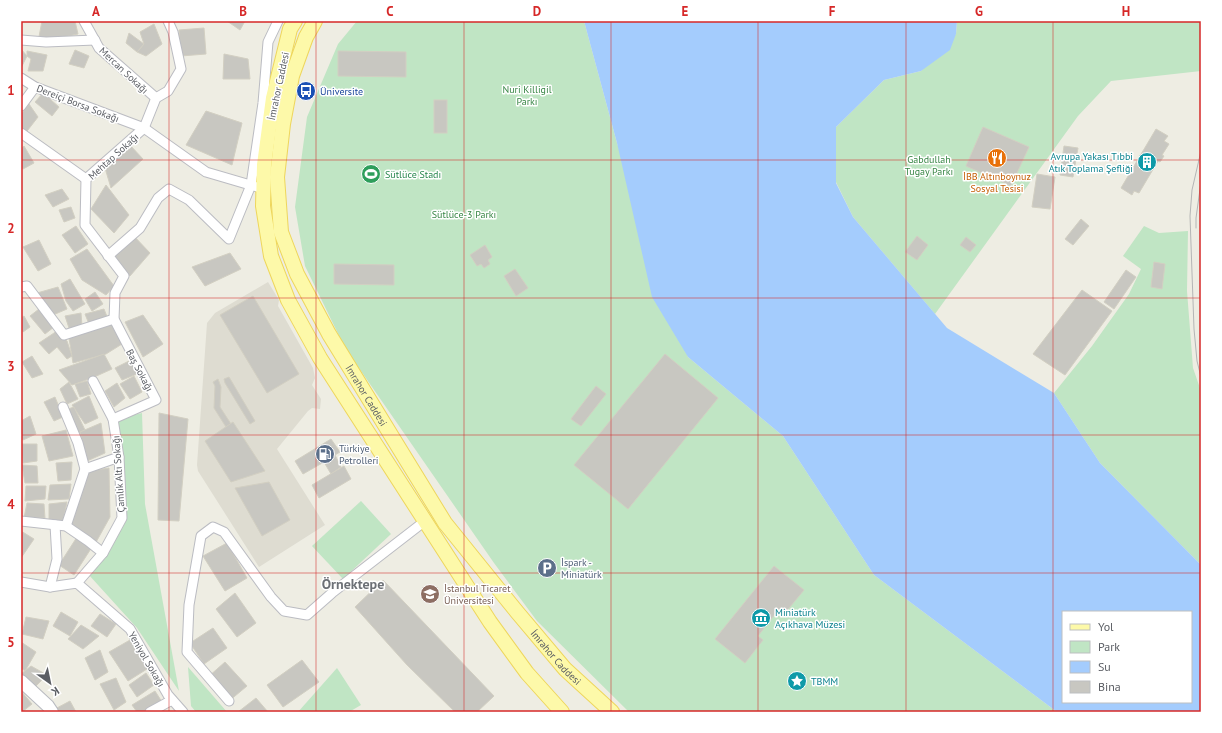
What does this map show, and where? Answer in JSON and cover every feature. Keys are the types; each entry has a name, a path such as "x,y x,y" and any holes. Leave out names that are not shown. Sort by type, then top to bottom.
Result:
{"main road":[{"name":"İmrahor Caddesi","path":"295,21 290,29 273,98 264,166 258,187 263,206 271,256 288,300 320,358 490,622 528,673 562,712"},
{"name":"İmrahor Caddesi","path":"315,21 306,37 292,76 277,176 281,232 297,274 329,334 445,523 565,668 612,712"},
{"path":"454,565 469,552"}],"street":[{"name":"Mercan Sokağı","path":"84,21 99,48 156,98"},
{"path":"144,128 156,98 168,91 181,70 173,32 168,21"},
{"path":"108,256 140,228 158,198 169,189 189,200 229,239 258,187 268,42 278,21"},
{"name":"Mercan Sokağı","path":"21,40 46,42 95,40"},
{"name":"Dereiçi Borsa Sokağı","path":"21,78 35,87 144,128 206,172 258,187"},
{"path":"21,106 35,87"},
{"name":"Mehtap Sokağı","path":"114,319 115,293 124,276 85,225 86,179 144,128"},
{"path":"21,133 86,179"},
{"path":"24,286 64,335 114,319"},
{"name":"Baş Sokağı","path":"113,418 156,400 114,319"},
{"name":"Çamlık Altı Sokağı","path":"77,583 103,553 122,518 119,457 113,418 93,381"},
{"path":"63,407 78,443 85,469 66,526"},
{"path":"85,469 119,457"},
{"path":"21,521 66,526 103,553"},
{"path":"229,701 187,652 188,605 201,536 213,527 224,532 271,596 284,611 306,615 425,521"},
{"path":"50,587 57,559 55,525"},
{"path":"21,582 50,587 77,583"},
{"name":"Yeniyol Sokağı","path":"77,583 130,629 168,695 183,712"},
{"path":"21,681 48,706 52,712"},
{"path":"150,712 172,700"}],"shaded area":[{"path":"268,282 279,300 278,306 313,368 315,378 312,385 321,399 320,409 312,408 308,411 277,449 325,525 259,567 198,471 197,465 207,323 215,313"}],"green space":[{"name":"Sütlüce-3 Parkı","path":"357,21 584,21 617,143 688,357 783,436 874,575 1057,712 629,712 537,621 494,563 345,348 305,266 295,207 307,117 338,44"},
{"name":"Gabdullah Tugay Parkı","path":"957,21 1201,21 1201,71 1111,81 1078,116 935,314 853,217 835,180 836,127 884,80 921,71 956,34"},
{"path":"1144,226 1159,233 1188,231 1187,291 1193,368 1201,391 1201,565 1100,463 1054,393 1092,346 1129,294 1141,269 1123,256"},
{"path":"142,413 145,504 179,691 137,628 89,575 122,520 117,419"},
{"path":"361,501 391,534 343,579 312,546"},
{"path":"188,667 227,712 196,712 191,706"},
{"path":"337,668 361,705 349,712 298,712"}],"water":[{"path":"584,21 957,21 956,34 950,50 921,71 884,80 836,127 836,183 853,217 947,328 1054,393 1100,463 1201,565 1201,712 1057,712 874,575 783,436 688,357 652,297 617,143"}],"building":[{"path":"42,21 75,21 78,34 38,42"},
{"path":"227,21 245,21 240,30"},
{"path":"154,24 162,44 146,56 137,52 144,44 140,32"},
{"path":"204,28 206,54 181,56 179,30"},
{"path":"129,33 144,44 137,52 126,43"},
{"path":"21,49 27,56 21,68"},
{"path":"75,50 89,56 84,68 69,64"},
{"path":"27,51 47,55 43,71 28,71 31,59 27,56"},
{"path":"338,51 406,52 406,77 338,76"},
{"path":"224,54 248,59 250,79 223,79"},
{"path":"43,93 59,107 52,116 35,102"},
{"path":"434,100 447,100 447,133 434,133"},
{"path":"29,104 38,117 24,135 21,133 21,114"},
{"path":"206,111 242,123 232,165 186,145"},
{"name":"İBB Altınboynuz Sosyal Tesisi","path":"983,127 1029,147 1011,186 966,166"},
{"name":"Avrupa Yakası Tıbbi Atık Toplama Şefliği","path":"1156,129 1168,136 1164,141 1169,144 1162,155 1164,156 1160,162 1158,161 1139,193 1134,191 1132,195 1121,188"},
{"path":"129,144 143,159 111,188 105,168"},
{"path":"24,146 34,163 23,169 21,166 21,149"},
{"path":"1064,146 1078,148 1073,177 1060,175"},
{"path":"1037,174 1055,177 1050,209 1032,207"},
{"path":"106,185 129,215 114,233 91,209"},
{"path":"62,189 69,199 53,207 45,195"},
{"path":"71,207 75,218 64,222 59,210"},
{"path":"1081,219 1089,226 1073,245 1065,239"},
{"path":"76,226 88,244 75,253 62,235"},
{"path":"132,234 150,253 130,276 108,256"},
{"path":"917,236 928,245 917,260 905,252"},
{"path":"966,237 976,245 970,252 960,245"},
{"path":"39,240 51,264 38,271 23,247"},
{"path":"485,245 492,257 488,260 490,264 484,268 481,264 477,266 470,255"},
{"path":"87,249 114,286 106,295 82,280 70,259"},
{"path":"230,253 241,269 205,286 192,267"},
{"path":"1154,262 1165,264 1162,289 1151,287"},
{"path":"334,264 394,265 394,285 334,284"},
{"path":"515,269 528,288 516,296 504,276"},
{"path":"1126,270 1136,277 1114,309 1104,302"},
{"path":"70,279 85,304 73,311 66,301 61,284"},
{"path":"58,287 67,309 53,315 37,293"},
{"path":"1082,290 1112,311 1065,375 1033,354"},
{"path":"95,292 103,304 92,311 85,299"},
{"path":"253,296 299,374 267,393 220,315"},
{"path":"39,309 54,327 45,334 30,316"},
{"path":"104,309 108,319 89,324 85,314"},
{"path":"81,313 82,326 69,328 65,316"},
{"path":"143,315 163,344 143,357 125,322"},
{"path":"24,316 30,327 23,332 21,328 21,318"},
{"path":"111,324 122,344 106,354 73,363 69,338"},
{"path":"57,331 67,341 72,356 67,359 57,347 49,354 39,343"},
{"path":"104,354 112,369 92,378 72,385 59,370"},
{"path":"665,354 718,398 628,509 574,465"},
{"path":"32,356 43,374 32,378 22,362"},
{"path":"131,360 137,374 122,380 115,368"},
{"path":"134,376 142,392 130,399 120,384"},
{"path":"229,377 255,421 250,424 225,383 224,379"},
{"path":"218,379 221,387 220,407 231,424 226,427 214,408 215,386 213,382"},
{"path":"87,381 91,394 80,397 75,384"},
{"path":"69,382 78,399 67,404 60,389"},
{"path":"117,383 125,398 114,407 105,391"},
{"path":"596,386 606,394 581,426 571,419"},
{"path":"89,396 98,418 85,424 72,405"},
{"path":"55,397 63,417 54,421 44,402"},
{"path":"74,407 85,430 75,435 65,410"},
{"path":"159,413 188,419 179,521 158,520"},
{"path":"30,416 36,434 23,440 21,437 21,421"},
{"path":"233,422 265,471 231,482 205,441"},
{"path":"101,423 105,453 87,461 80,432"},
{"path":"66,430 73,456 49,461 42,436"},
{"path":"331,439 340,452 335,455 341,467 331,474 324,462 303,474 295,461"},
{"path":"22,444 37,444 37,461 23,463"},
{"path":"72,462 71,480 58,481 56,463"},
{"path":"22,465 37,466 38,483 25,483"},
{"path":"344,466 351,479 319,498 312,485"},
{"path":"109,468 110,517 95,544 69,524 89,471"},
{"path":"269,482 290,520 262,536 235,488"},
{"path":"71,484 69,499 48,500 50,485"},
{"path":"26,486 46,486 45,499 25,501"},
{"path":"67,502 63,522 49,520 49,504"},
{"path":"27,503 44,504 45,518 24,518"},
{"path":"21,531 34,539 21,558"},
{"path":"77,537 92,547 74,575 59,565"},
{"path":"227,543 247,578 225,591 203,556"},
{"path":"774,566 804,590 785,613 779,609 758,636 763,640 745,663 715,639"},
{"path":"383,580 494,696 477,712 455,712 407,665 355,607"},
{"path":"235,593 256,623 237,637 216,609"},
{"path":"61,612 78,622 70,636 53,626"},
{"path":"100,614 116,624 107,637 91,626"},
{"path":"26,617 49,621 43,639 22,634"},
{"path":"81,625 99,636 83,649 68,639"},
{"path":"213,628 227,648 204,664 190,643"},
{"path":"130,640 147,669 128,681 109,652"},
{"path":"21,642 36,652 25,671 21,668"},
{"path":"100,650 108,672 95,680 85,658"},
{"path":"302,660 319,682 283,707 267,685"},
{"path":"225,662 247,686 229,701 208,677"},
{"path":"31,666 47,675 34,688 21,679 21,674"},
{"path":"146,673 154,685 137,697 129,685"},
{"path":"116,678 126,702 114,710 100,684"},
{"path":"21,691 32,704 22,712 21,712"},
{"path":"155,691 162,702 145,712 137,712 132,705"},
{"path":"256,698 268,712 238,712"},
{"path":"70,701 76,712 57,712 55,709"}],"tram line":[{"path":"1201,151 1192,190 1190,216 1194,329 1197,361 1201,377"},
{"path":"1196,228 1201,182"}],"place":[{"name":"Üniversite","path":"306,91"},
{"name":"İBB Altınboynuz Sosyal Tesisi","path":"997,158"},
{"name":"Avrupa Yakası Tıbbi Atık Toplama Şefliği","path":"1147,162"},
{"name":"Sütlüce Stadı","path":"371,174"},
{"name":"Türkiye Petrolleri","path":"325,454"},
{"name":"İspark - Miniatürk","path":"547,568"},
{"name":"İstanbul Ticaret Üniversitesi","path":"430,594"},
{"name":"Miniatürk Açıkhava Müzesi","path":"761,618"},
{"name":"TBMM","path":"797,681"}],"district":[{"name":"Örnektepe","path":"353,584"}],"park label":[{"name":"Nuri Killigil Parkı","path":"527,94"}]}
